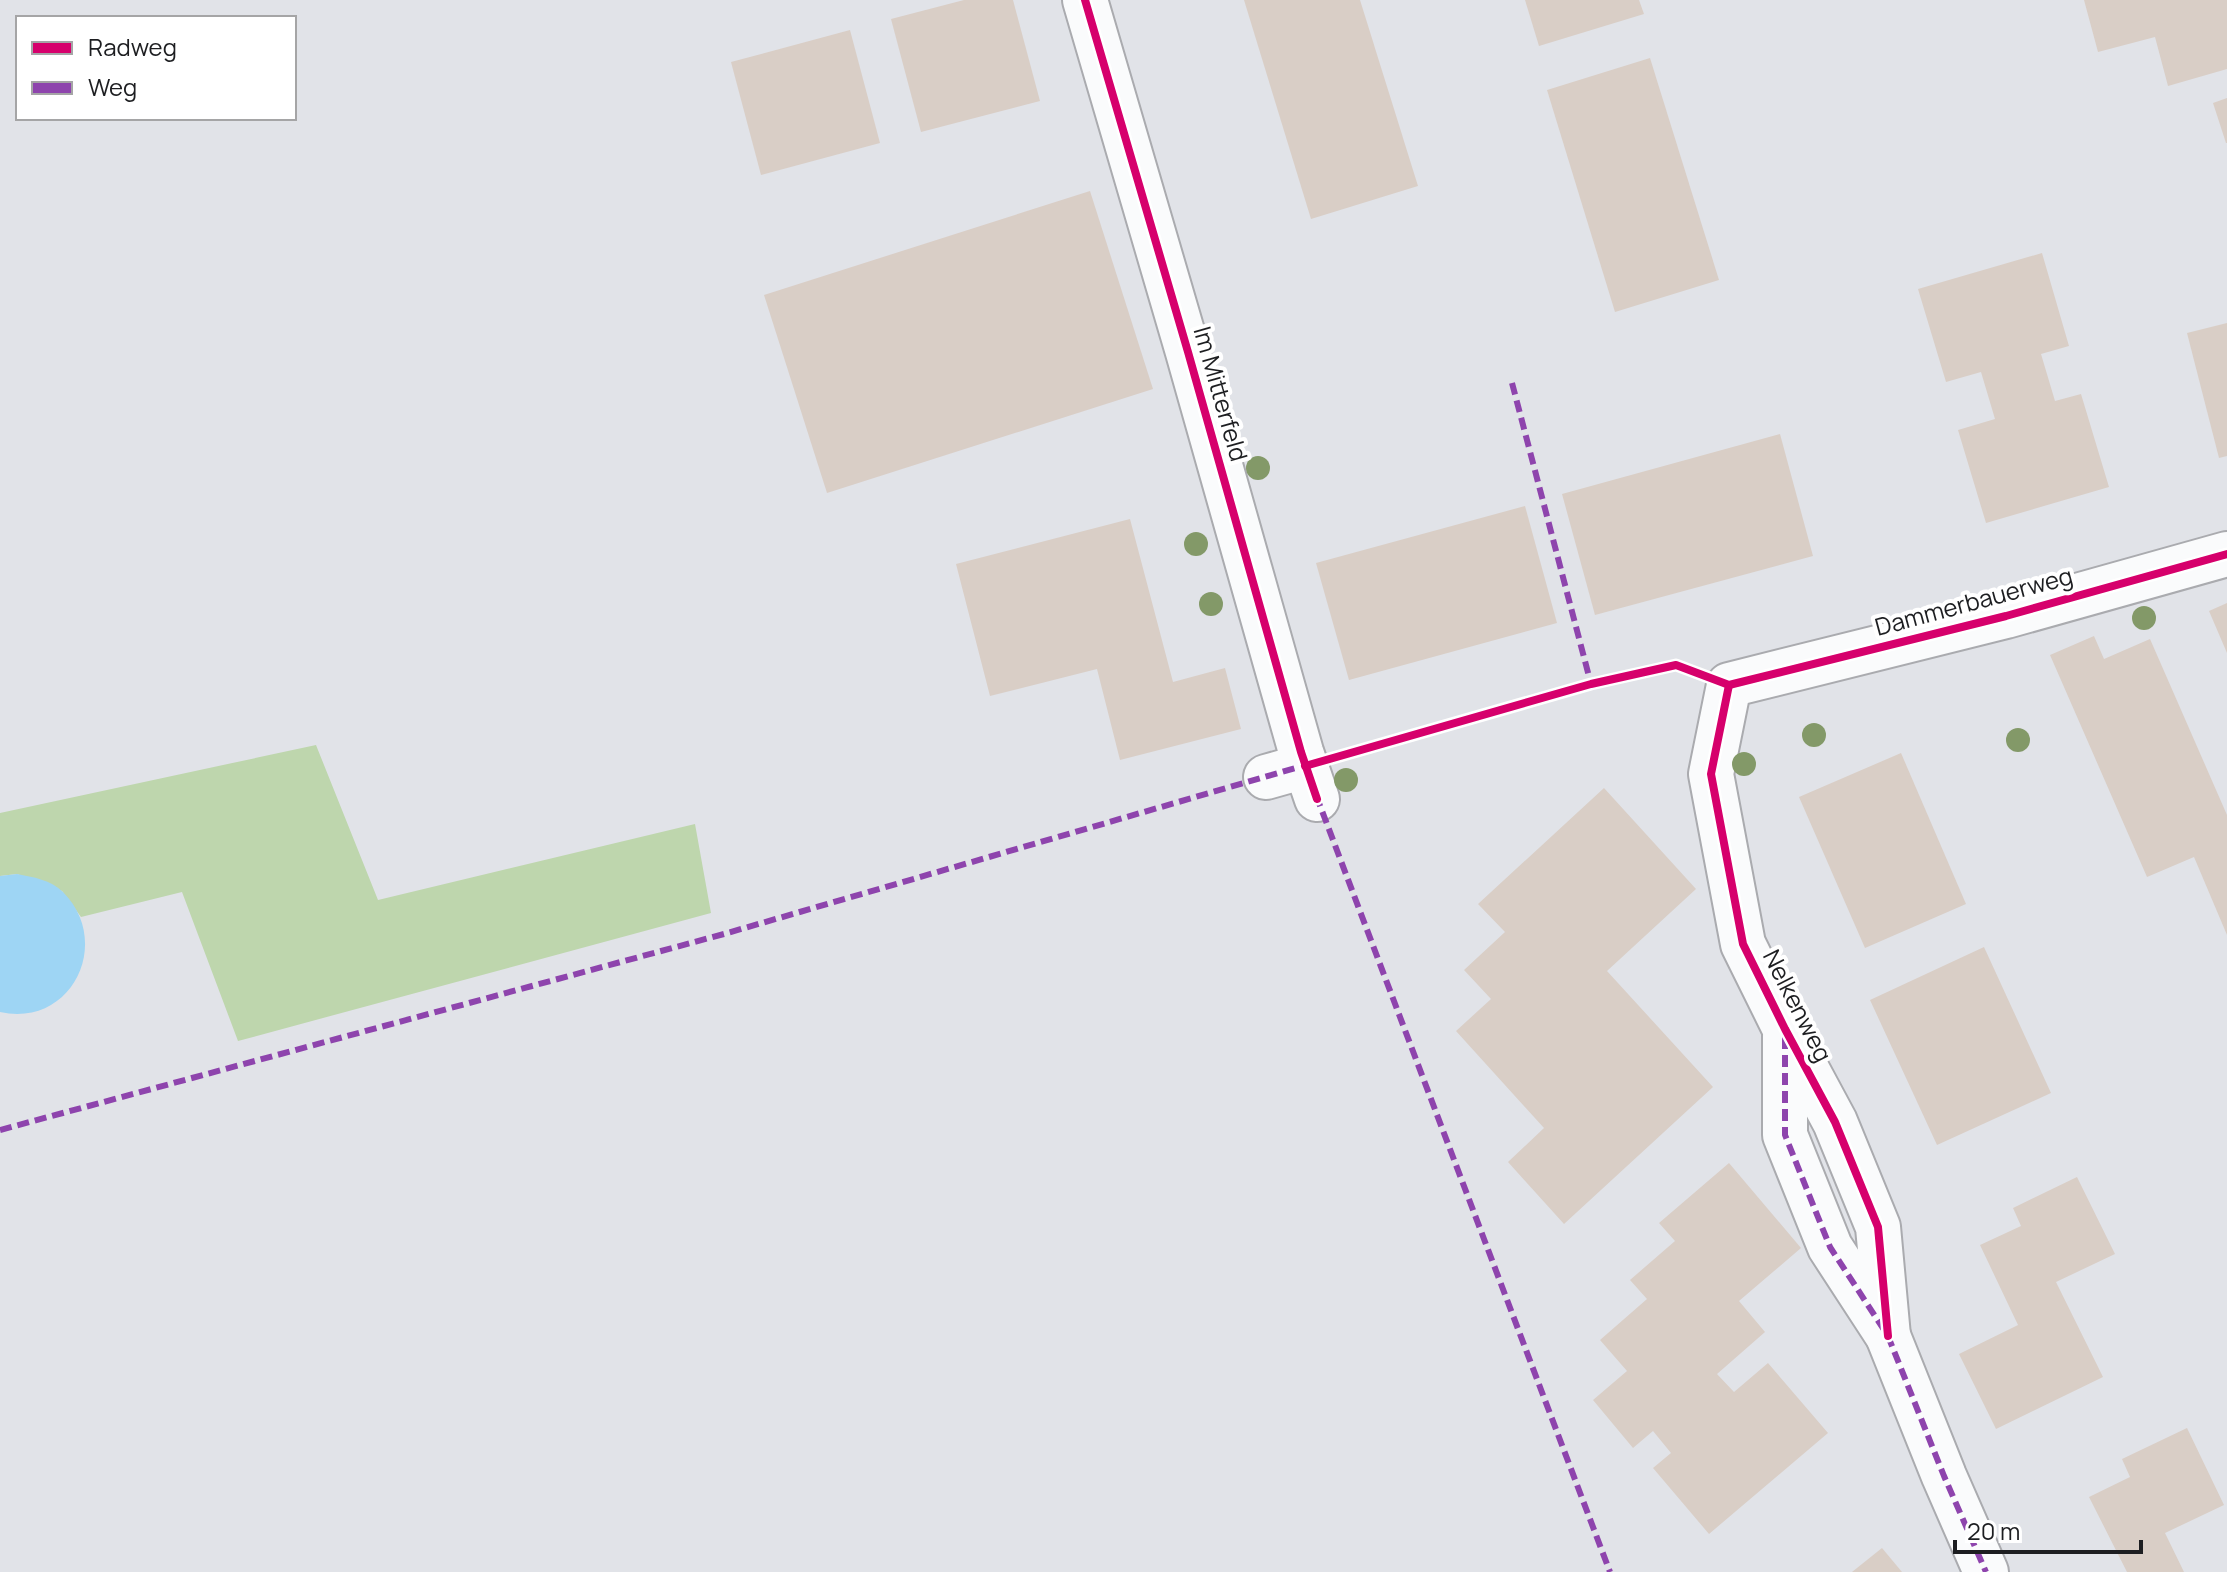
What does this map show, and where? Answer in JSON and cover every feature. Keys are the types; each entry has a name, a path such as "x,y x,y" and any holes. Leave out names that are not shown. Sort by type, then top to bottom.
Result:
{"street":[{"name":"Im Mitterfeld","path":"1085,0 1192,367 1296,780"},
{"name":"Dammerbauerweg","path":"1729,685 2006,616 2227,554"},
{"name":"Nelkenweg","path":"1729,685 1711,774 1743,944 1835,1122 1878,1227 1888,1336 1986,1572"}],"green space":[{"path":"316,745 378,900 695,824 711,913 238,1041 182,892 81,917 62,891 17,874 0,876 0,813"}],"water":[{"path":"17,874 47,882 63,892 78,912 84,934 84,956 77,977 65,994 47,1007 25,1013 0,1012 0,876"}],"building":[{"path":"964,0 1013,0 1040,101 921,132 891,19"},
{"path":"1244,0 1360,0 1418,186 1311,219"},
{"path":"1525,0 1639,0 1644,14 1539,46"},
{"path":"2084,0 2227,0 2227,69 2168,86 2155,37 2098,52"},
{"path":"850,30 880,143 761,175 731,62"},
{"path":"1650,58 1719,280 1615,312 1547,90"},
{"path":"2227,98 2227,143 2226,143 2213,103"},
{"path":"1090,191 1153,389 827,493 764,295"},
{"path":"2042,253 2069,346 2041,354 2055,401 2081,394 2109,487 1986,523 1958,430 1995,419 1981,372 1946,382 1918,289"},
{"path":"2227,323 2227,456 2219,458 2187,333"},
{"path":"1780,434 1813,556 1595,615 1562,494"},
{"path":"1525,506 1557,623 1349,680 1316,563"},
{"path":"1130,519 1173,682 1225,668 1241,729 1120,760 1097,669 990,696 956,564"},
{"path":"2227,603 2227,653 2209,611"},
{"path":"2094,636 2104,659 2150,639 2227,815 2227,935 2194,857 2147,877 2050,655"},
{"path":"1901,753 1966,904 1865,948 1799,797"},
{"path":"1604,788 1696,889 1607,971 1713,1087 1564,1224 1508,1162 1544,1128 1456,1031 1491,999 1464,970 1505,932 1478,904"},
{"path":"1984,947 2051,1093 1937,1145 1870,1000"},
{"path":"1729,1163 1801,1248 1739,1301 1765,1332 1717,1374 1734,1392 1768,1363 1828,1433 1709,1534 1653,1468 1671,1453 1653,1431 1633,1448 1593,1400 1627,1371 1600,1340 1647,1299 1630,1280 1675,1241 1659,1223"},
{"path":"2077,1177 2115,1254 2056,1282 2103,1377 1996,1429 1959,1354 2018,1325 1980,1245 2021,1226 2013,1208"},
{"path":"2187,1428 2224,1505 2165,1533 2184,1572 2127,1572 2089,1497 2130,1477 2122,1459"},
{"path":"1882,1548 1902,1572 1852,1572"}],"marked path":[{"path":"1512,383 1591,684"},
{"path":"0,1130 724,934 1309,764"},
{"path":"1316,795 1610,1572"},
{"path":"1785,1037 1785,1135 1830,1247 1888,1336 1986,1572"}],"cycle path":[{"path":"1085,0 1317,799"},
{"path":"1305,766 1591,684 1676,665 1729,685 2006,616 2227,554"},
{"path":"1729,685 1711,774 1743,944 1835,1122 1878,1227 1888,1336"}]}
